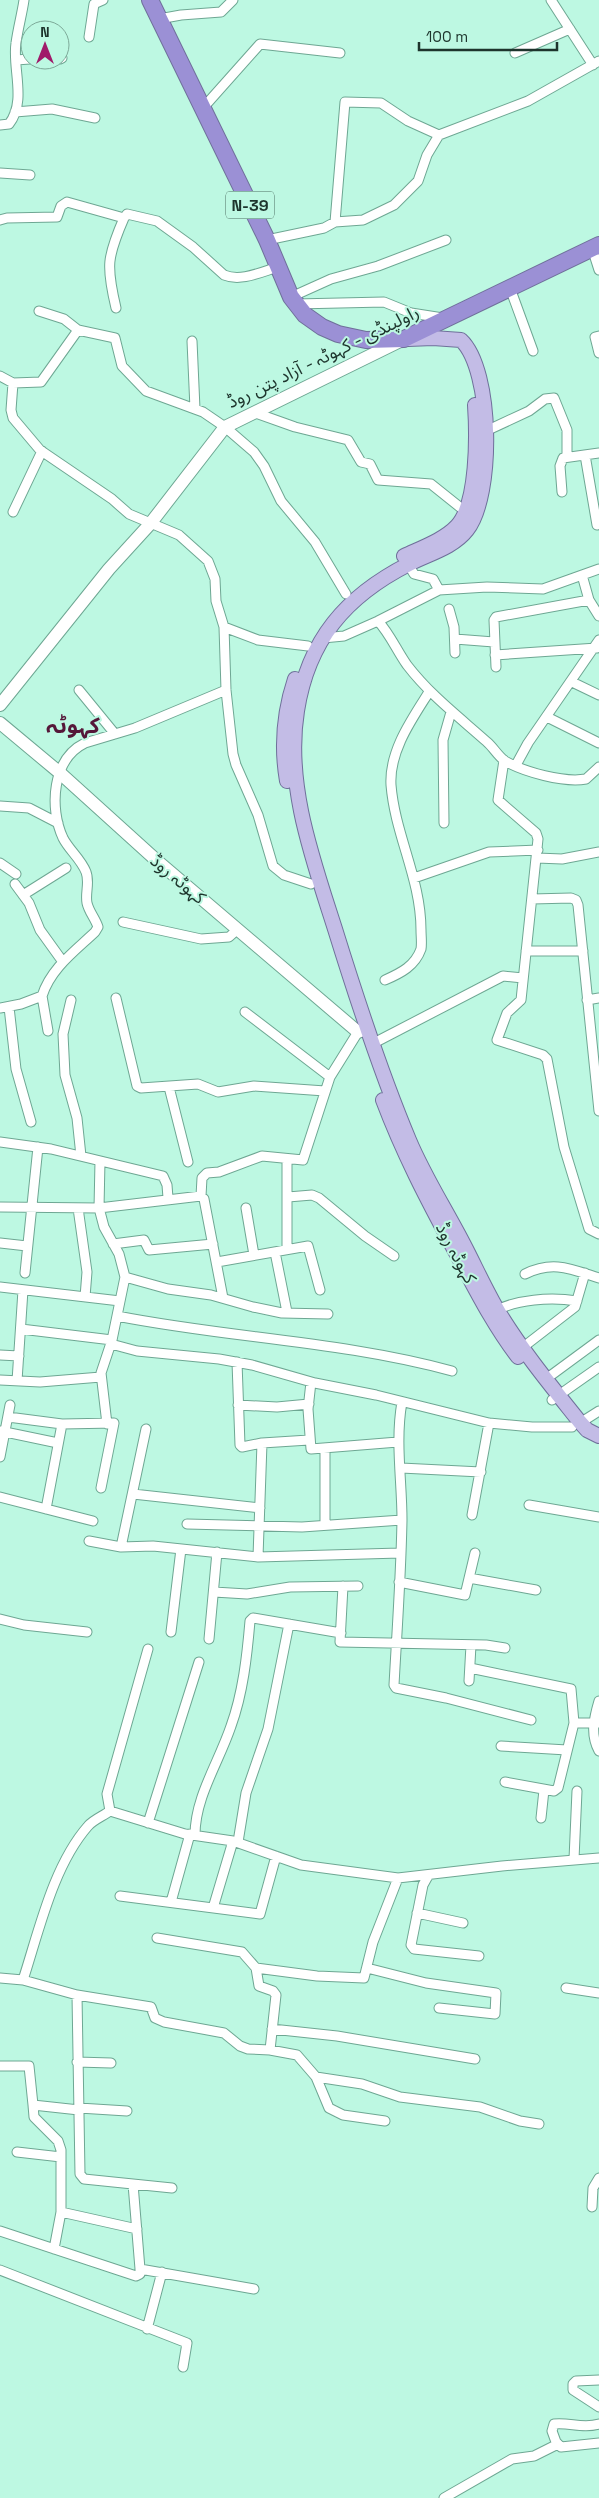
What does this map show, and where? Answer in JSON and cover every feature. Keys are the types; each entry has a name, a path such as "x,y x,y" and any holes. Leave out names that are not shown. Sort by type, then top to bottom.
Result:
{"highway":[{"name":"N-39","path":"150,0 267,240 293,300 311,320 338,334 366,340 404,340"},
{"name":"راولپنڈی - کہوٹہ - آزاد پتن روڈ","path":"404,340 595,246"}],"main road":[{"path":"362,1031 311,884 287,779 283,746 284,724 290,697 308,646 323,621 346,594 402,557 450,532 466,512 475,463 475,398 468,364 461,351 450,339"},
{"path":"362,1031 320,882 295,778 294,746 299,697 308,669 323,638 351,601 408,564 454,542 472,524 484,473 486,431 481,378 475,360 461,340 404,340"},
{"name":"راولپنڈی - کہوٹہ - آزاد پتن روڈ","path":"0,705 109,568 150,524 225,427 404,340"},
{"name":"کہوٹہ روڈ","path":"0,723 60,773 154,859 362,1031 372,1044 410,1142 492,1312 499,1333 555,1397 576,1425 582,1437 599,1445"},
{"name":"کہوٹہ روڈ","path":"362,1031 400,1146 419,1185 492,1312 546,1379 555,1397"},
{"name":"کہوٹہ روڈ","path":"576,1425 599,1436"}],"street":[{"path":"0,126 9,124 15,112 18,91 16,43 24,0"},
{"path":"90,36 94,4 103,0"},
{"path":"159,19 181,15 222,12 233,0"},
{"path":"267,240 324,228 335,222 363,220 394,205 418,181 427,155 438,136 528,101 596,63 551,0"},
{"path":"516,53 570,29"},
{"path":"203,108 260,44 340,54"},
{"path":"16,60 20,60"},
{"path":"335,222 345,102 380,103 408,121 438,136"},
{"path":"15,112 52,109 95,118"},
{"path":"0,173 30,175"},
{"path":"0,220 8,218 57,217 61,206 67,202 124,218"},
{"path":"116,308 111,287 110,249 127,214 158,221 193,247 224,276 229,278 240,278 278,267"},
{"path":"293,300 331,279 378,266 446,240"},
{"path":"595,246 599,270"},
{"path":"510,288 533,351"},
{"path":"293,300 384,302 411,313 446,319"},
{"path":"39,311 64,319 78,330 115,338 122,366 130,377 146,391 195,409 225,427 254,452 264,466 281,501 315,542 346,594"},
{"path":"0,376 13,383 41,382 78,330"},
{"path":"599,336 595,337 599,353"},
{"path":"192,342 195,409"},
{"path":"13,383 11,410 14,418 42,451 112,499 129,514 178,534 208,561 216,579 216,600 224,627 226,690 233,754 258,815 273,866 284,875 311,884"},
{"path":"486,431 529,411 545,399 554,398 567,430 567,456"},
{"path":"253,412 296,427 348,440 361,462 370,464 378,480 431,484 466,512"},
{"path":"13,512 42,451"},
{"path":"562,492 560,466 563,458 599,453"},
{"path":"585,454 597,525"},
{"path":"408,564 414,574 435,580 439,590"},
{"path":"323,638 344,636 439,590 487,587 543,589 599,569"},
{"path":"582,575 589,600 599,616"},
{"path":"496,667 494,620 496,618 589,600"},
{"path":"449,609 455,639 455,653"},
{"path":"378,621 389,634 406,664 429,692 487,742 504,760 542,775 580,780 586,779 599,767"},
{"path":"224,627 264,641 308,646"},
{"path":"455,639 494,642"},
{"path":"495,655 598,646"},
{"path":"516,765 547,717 598,646"},
{"path":"572,682 599,695"},
{"path":"79,690 115,734"},
{"path":"48,1031 42,996 51,976 63,962 96,932 98,927 87,901 88,885 86,870 63,838 55,816 55,796 64,762 79,746 135,728 226,690"},
{"path":"385,980 403,972 414,960 421,948 421,906 399,829 391,784 394,763 406,729 429,692"},
{"path":"444,823 443,740 451,712"},
{"path":"547,717 599,743"},
{"path":"504,760 498,800 536,833 537,854 521,1000 507,1013 497,1040 543,1055 547,1059 564,1147 588,1229 599,1234"},
{"path":"0,806 29,808 58,822"},
{"path":"414,878 489,852 537,854 562,859 599,852"},
{"path":"0,864 16,879 40,930 63,962"},
{"path":"23,895 66,868"},
{"path":"532,899 576,900 599,1111"},
{"path":"123,922 201,939 229,937 238,929"},
{"path":"526,951 583,951"},
{"path":"372,1044 504,976 523,978"},
{"path":"32,1122 16,1069 4,1007 21,1004 42,996"},
{"path":"116,998 136,1086 141,1088 198,1084 218,1092 254,1086 325,1091"},
{"path":"587,1000 599,998"},
{"path":"71,1000 63,1034 65,1075 77,1118 82,1156"},
{"path":"245,1012 330,1077"},
{"path":"222,1298 217,1262 204,1199 201,1196 202,1178 206,1174 219,1172 262,1156 303,1160 330,1077 362,1031"},
{"path":"170,1087 188,1162"},
{"path":"0,1142 82,1156 163,1176 167,1185 168,1198"},
{"path":"25,1273 38,1147"},
{"path":"287,1159 287,1249"},
{"path":"100,1161 99,1208 104,1227 119,1254 125,1277 111,1342 101,1372 108,1424"},
{"path":"288,1197 312,1195 319,1198 365,1236 394,1256"},
{"path":"0,1207 99,1208 168,1198 201,1196"},
{"path":"78,1208 87,1272 85,1297"},
{"path":"246,1208 254,1255"},
{"path":"113,1244 144,1240 149,1250 213,1244"},
{"path":"0,1243 27,1246"},
{"path":"217,1262 308,1246 320,1290"},
{"path":"275,1252 287,1312"},
{"path":"525,1274 548,1266 563,1267 599,1278"},
{"path":"522,1348 575,1307 585,1273"},
{"path":"125,1277 168,1289 222,1298 253,1307 287,1312 328,1314"},
{"path":"0,1286 120,1301"},
{"path":"17,1381 23,1290"},
{"path":"492,1312 538,1300 577,1301"},
{"path":"116,1316 180,1328 358,1350 410,1359 452,1371"},
{"path":"21,1329 111,1342 137,1351 236,1362 311,1382 489,1423 532,1427 576,1425 599,1411"},
{"path":"546,1379 599,1340"},
{"path":"0,1355 19,1356"},
{"path":"236,1362 240,1445 309,1440"},
{"path":"555,1397 599,1368"},
{"path":"0,1380 102,1377"},
{"path":"311,1382 309,1404 309,1440 311,1449 398,1442"},
{"path":"402,1402 397,1430 401,1468 402,1520 394,1685 396,1688 446,1698 530,1720"},
{"path":"238,1405 277,1407 309,1404"},
{"path":"0,1457 2,1432 10,1405"},
{"path":"8,1416 62,1424 114,1423 112,1441 101,1488"},
{"path":"472,1516 489,1423"},
{"path":"46,1509 62,1424"},
{"path":"121,1547 146,1429"},
{"path":"2,1432 58,1443"},
{"path":"258,1557 262,1443"},
{"path":"324,1525 325,1448"},
{"path":"401,1468 481,1472"},
{"path":"133,1494 260,1508"},
{"path":"0,1497 93,1521"},
{"path":"529,1505 599,1517"},
{"path":"187,1524 260,1524 302,1527 402,1520"},
{"path":"89,1541 121,1547 153,1546 258,1557 400,1553"},
{"path":"171,1632 181,1549"},
{"path":"210,1639 217,1552"},
{"path":"399,1582 465,1595 474,1553"},
{"path":"469,1578 536,1590"},
{"path":"343,1586 340,1642 471,1645 505,1648"},
{"path":"214,1592 247,1594 290,1587 358,1586"},
{"path":"171,1902 193,1835 195,1816 232,1724 244,1675 250,1621 253,1618 341,1633"},
{"path":"0,1621 87,1632"},
{"path":"213,1908 235,1842 246,1793 268,1729 289,1624"},
{"path":"469,1681 471,1645"},
{"path":"110,1811 107,1794 148,1649"},
{"path":"148,1823 198,1662"},
{"path":"470,1668 571,1688 574,1724 558,1788 554,1791 544,1790 505,1782"},
{"path":"599,1701 593,1738 599,1751"},
{"path":"574,1724 596,1723"},
{"path":"501,1746 567,1750"},
{"path":"541,1818 544,1790"},
{"path":"574,1859 577,1791"},
{"path":"110,1811 193,1835 235,1842 310,1866 398,1878 599,1858"},
{"path":"23,1980 52,1891 69,1855 89,1825 110,1811"},
{"path":"120,1896 260,1914 276,1856"},
{"path":"428,1876 423,1885 411,1946 414,1949 480,1956"},
{"path":"256,1968 317,1976 364,1978 373,1942 398,1878"},
{"path":"417,1913 463,1923"},
{"path":"158,1938 238,1950 248,1958 256,1968 259,1986 276,1994 270,2050"},
{"path":"367,1968 426,1983 496,1993 498,1996 494,2014 439,2008"},
{"path":"0,1978 23,1980 77,1994 151,2007 155,2018 164,2022 224,2033 240,2046 248,2049 270,2050 297,2056 316,2077 329,2108 343,2115 385,2122"},
{"path":"566,1988 599,1993"},
{"path":"77,1994 80,2174 84,2179 172,2188"},
{"path":"272,2029 337,2036 475,2058"},
{"path":"77,2062 111,2063"},
{"path":"0,2066 29,2066 34,2117 58,2141 61,2157 61,2212 54,2249"},
{"path":"316,2077 362,2084 400,2097 480,2107 513,2119 539,2124"},
{"path":"33,2105 127,2111"},
{"path":"17,2152 61,2157"},
{"path":"592,2207 597,2182"},
{"path":"0,2231 136,2276 140,2274 140,2268 133,2184"},
{"path":"61,2212 137,2229"},
{"path":"140,2268 254,2289"},
{"path":"0,2270 186,2343 183,2367"},
{"path":"147,2329 162,2272"},
{"path":"599,2380 576,2381 573,2384 573,2390 599,2407"},
{"path":"558,2444 552,2431 554,2424 573,2426 599,2424"},
{"path":"444,2498 512,2459 534,2456 558,2444 570,2447 599,2443"}],"district":[{"name":"کہوٹہ","path":"73,725"}]}
